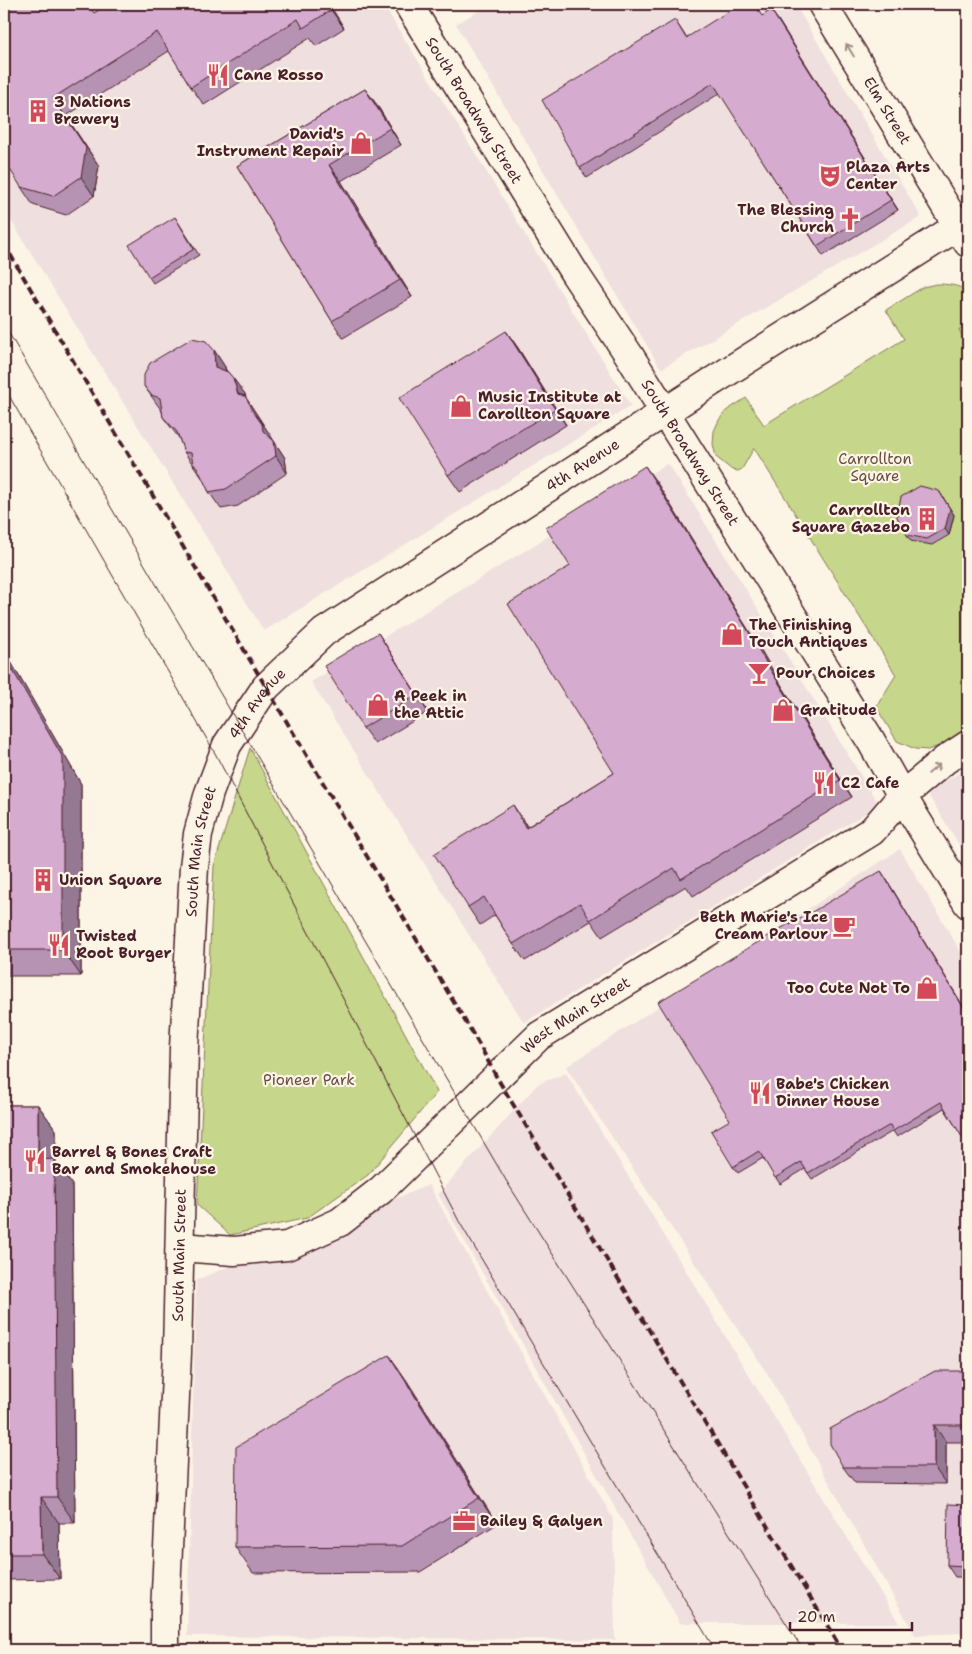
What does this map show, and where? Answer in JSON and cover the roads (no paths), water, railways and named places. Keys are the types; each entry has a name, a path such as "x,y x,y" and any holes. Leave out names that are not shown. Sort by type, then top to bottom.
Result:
{"street":[{"name":"South Broadway Street","path":"408,4 575,274 871,740 902,796 968,904"},
{"name":"Elm Street","path":"822,4 965,230"},
{"name":"4th Avenue","path":"227,745 266,687 324,632 665,413 965,230"},
{"name":"South Main Street","path":"165,1650 180,1247 184,1048 195,859 198,834 209,793 227,745"},
{"name":"West Main Street","path":"180,1247 234,1251 287,1246 340,1222 381,1190 539,1036 872,831 902,796 945,760 968,745"}],"tram line":[{"path":"4,325 507,1182 803,1650"},
{"path":"4,387 216,755 460,1223 715,1650"}],"railway":[{"path":"4,244 496,1076 842,1650"}],"place":[{"name":"Cane Rosso","path":"218,75"},
{"name":"3 Nations Brewery","path":"38,111"},
{"name":"David's Instrument Repair","path":"361,143"},
{"name":"Plaza Arts Center","path":"830,176"},
{"name":"The Blessing Church","path":"850,219"},
{"name":"Music Institute at Carollton Square","path":"461,406"},
{"name":"Carrollton Square Gazebo","path":"927,519"},
{"name":"The Finishing Touch Antiques","path":"732,634"},
{"name":"Pour Choices","path":"759,673"},
{"name":"A Peek in the Attic","path":"378,705"},
{"name":"Gratitude","path":"783,710"},
{"name":"C2 Cafe","path":"824,783"},
{"name":"Union Square","path":"43,880"},
{"name":"Beth Marie's Ice Cream Parlour","path":"844,926"},
{"name":"Twisted Root Burger","path":"59,945"},
{"name":"Too Cute Not To","path":"927,988"},
{"name":"Babe's Chicken Dinner House","path":"760,1093"},
{"name":"Barrel & Bones Craft Bar and Smokehouse","path":"35,1161"},
{"name":"Bailey & Galyen","path":"464,1521"}],"park label":[{"name":"Carrollton Square","path":"875,468"},
{"name":"Pioneer Park","path":"309,1080"}]}
